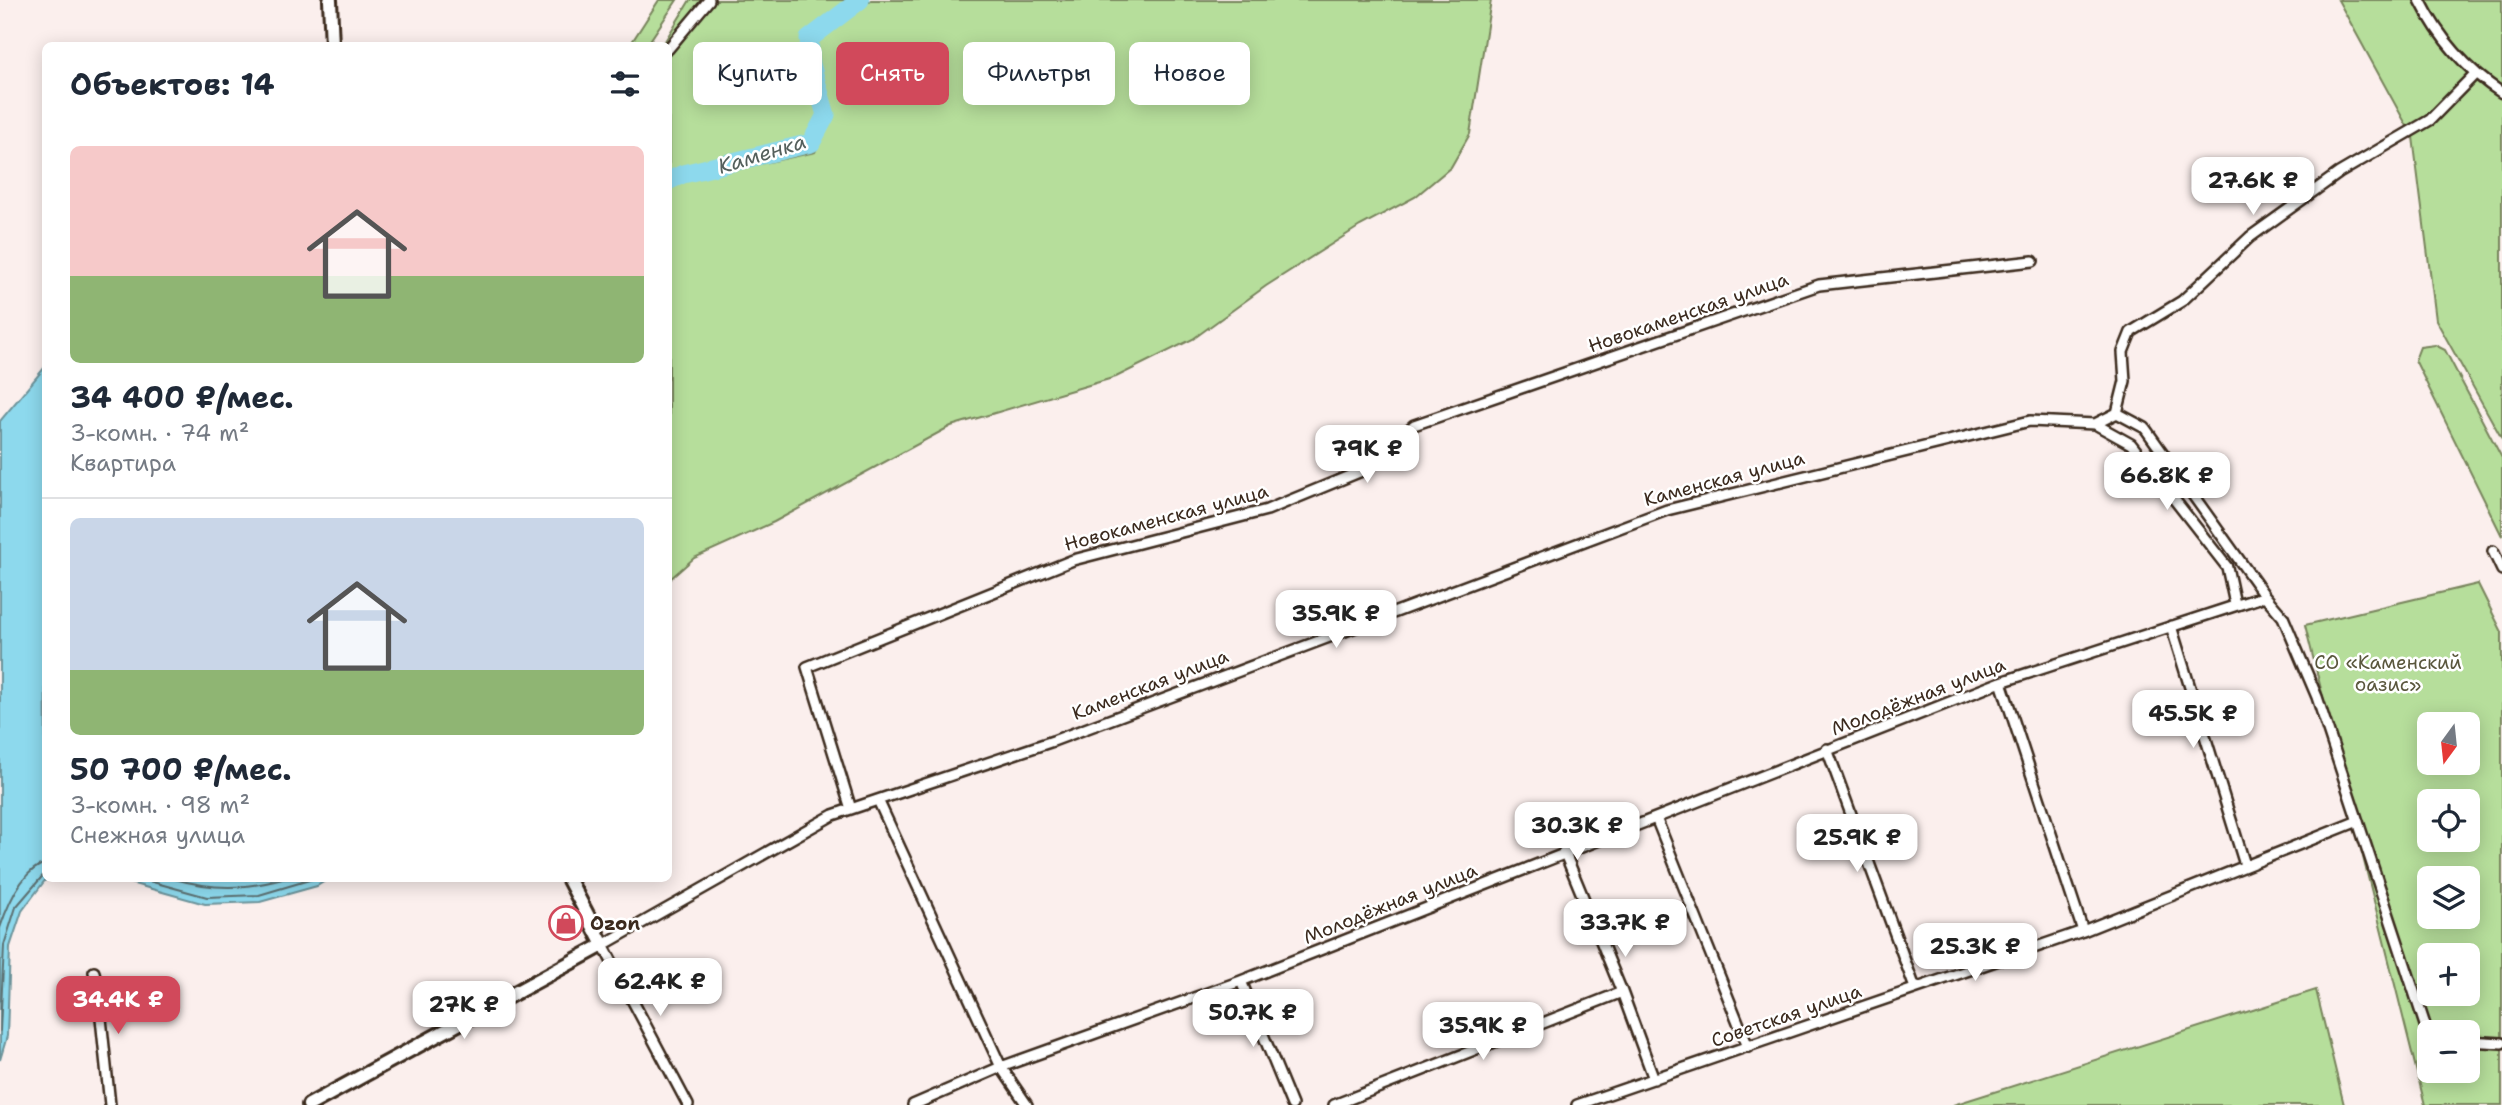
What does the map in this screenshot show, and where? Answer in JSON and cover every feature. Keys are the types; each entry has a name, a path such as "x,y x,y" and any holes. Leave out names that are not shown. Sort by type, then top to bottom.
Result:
{"street":[{"path":"330,0 332,42"},
{"path":"672,44 709,0"},
{"path":"2420,0 2431,21 2474,75 2502,93"},
{"path":"2095,424 2117,413 2125,382 2123,352 2131,332 2182,301 2250,237 2339,173 2430,120 2474,75"},
{"name":"Новокаменская улица","path":"851,809 807,667 1073,560 1267,510 1364,470 1414,425 1819,285 2033,261"},
{"path":"2117,413 2145,428 2265,596 2283,617 2317,697 2423,1020"},
{"name":"Каменская улица","path":"309,1105 603,945 833,815 1053,741 1667,510 2030,421 2095,424"},
{"path":"2095,424 2131,444 2160,478 2227,567 2235,604"},
{"path":"2493,551 2502,570"},
{"name":"Молодёжная улица","path":"913,1105 1001,1066 1241,981 1564,851 1656,818 2001,682 2265,596"},
{"path":"2171,626 2245,864"},
{"path":"2001,682 2083,931"},
{"path":"1827,749 1915,988"},
{"path":"878,800 1001,1066 1027,1105"},
{"path":"1656,818 1748,1048"},
{"name":"Советская улица","path":"1577,1105 2083,931 2358,821"},
{"path":"1564,851 1622,992 1654,1079"},
{"path":"570,882 688,1105"},
{"path":"94,972 110,1105"},
{"path":"1241,981 1292,1105"},
{"path":"1334,1105 1622,992"},
{"path":"2480,1042 2502,1043"}],"green space":[{"path":"659,0 677,0 649,42 632,42"},
{"path":"690,0 853,0 806,36 806,42 693,42 693,105 817,105 819,113 806,138 672,173 672,42 664,42"},
{"path":"871,0 1491,0 1470,134 1451,167 1415,197 1360,226 1266,286 1193,339 1116,377 951,426 774,522 694,558 672,577 672,188 685,180 815,152 834,115 822,78 822,42 815,42"},
{"path":"2338,0 2502,0 2502,439 2436,320 2413,137"},
{"path":"2435,345 2445,350 2502,458 2502,536 2415,360 2420,347"},
{"name":"СО «Каменский оазис»","path":"2478,584 2502,632 2502,1105 2425,1105 2420,1083 2480,1083 2480,1020 2417,1020 2417,1073 2305,625"},
{"path":"2316,990 2344,1105 1953,1105"}],"water":[{"path":"42,371 44,882 22,911 10,947 7,1036 0,1060 0,421"},
{"path":"127,882 323,882 260,902 205,904"}],"waterway":[{"name":"Каменка","path":"672,179 683,174 811,143 826,115 811,64 809,39 860,0"}],"place":[{"name":"Ozon","path":"566,923"}]}
